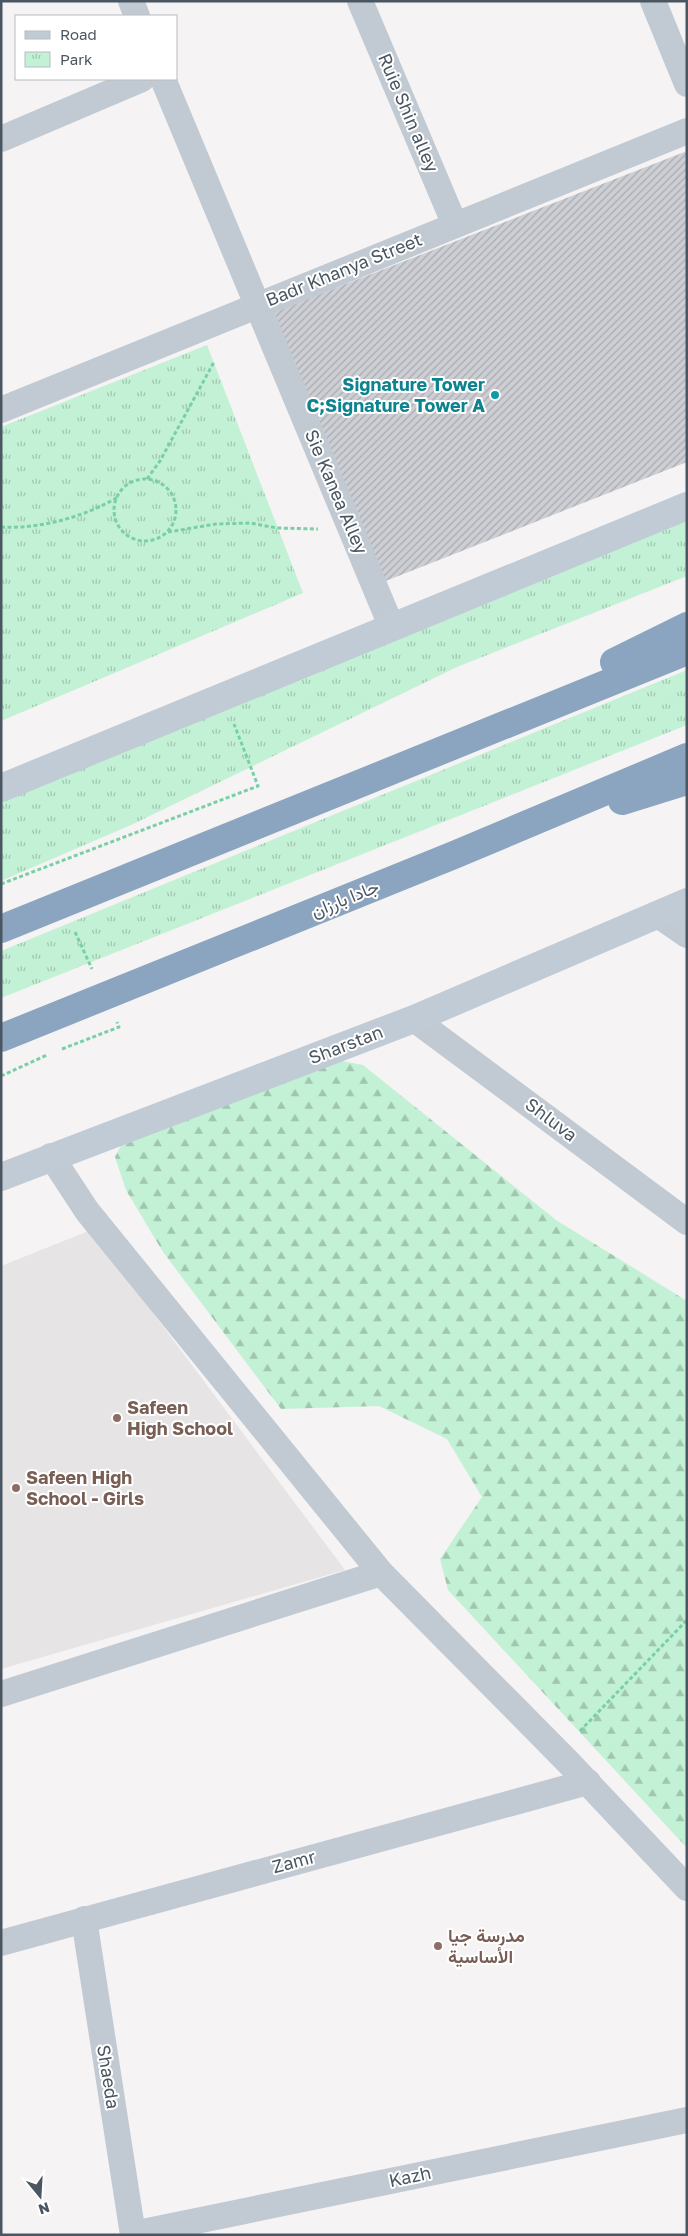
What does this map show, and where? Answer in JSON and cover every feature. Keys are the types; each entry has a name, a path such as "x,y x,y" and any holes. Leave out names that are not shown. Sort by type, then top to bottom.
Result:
{"highway":[{"path":"411,762 687,626"},
{"path":"1,929 687,650"},
{"name":"جادا بارزان","path":"1,1038 454,855 687,757"},
{"path":"454,855 687,781"}],"main road":[{"path":"1,788 687,506"},
{"name":"Sharstan","path":"1,1177 414,1019 687,902"}],"street":[{"path":"131,1 137,15"},
{"name":"Ruie Shin alley","path":"360,1 455,225"},
{"path":"654,1 687,84"},
{"path":"1,139 140,80"},
{"name":"Sie Kanea Alley","path":"163,80 392,628"},
{"name":"Badr Khanya Street","path":"1,410 687,131"},
{"path":"658,916 687,935"},
{"name":"Shluva","path":"414,1019 687,1222"},
{"path":"52,1156 87,1211 382,1574 588,1782 687,1888"},
{"path":"1,1694 382,1574"},
{"name":"Zamr","path":"1,1943 588,1782"},
{"name":"Shaeda","path":"84,1919 133,2234"},
{"name":"Kazh","path":"133,2234 687,2120"}],"path":[{"path":"147,479 160,461 214,362"},
{"path":"1,527 15,528 50,523 79,515 104,505 118,496 127,485 136,480 147,479 157,481 172,494 176,504 176,514 167,532"},
{"path":"118,496 114,512 122,530 129,537 149,541 167,532 216,524 250,523 277,528 351,529"},
{"path":"1,884 258,786 223,698"},
{"path":"74,930 95,974"},
{"path":"58,1050 119,1027 115,1018"},
{"path":"1,1076 50,1053"},
{"path":"578,1732 687,1620"}],"shaded area":[{"name":"Safeen High School","path":"91,1230 345,1570 1,1669 1,1266"}],"green space":[{"path":"207,345 303,593 1,721 1,427"},
{"path":"687,521 687,576 457,667 131,825 1,881 1,802"},
{"path":"687,670 687,725 1,998 1,951"},
{"path":"331,1059 363,1065 556,1220 687,1301 687,1848 448,1590 440,1559 482,1497 447,1439 379,1406 281,1409 163,1252 126,1190 115,1157 128,1132"}],"building":[{"path":"687,151 687,462 378,584 274,312"}],"place":[{"name":"Signature Tower C;Signature Tower A","path":"495,395"},
{"name":"Safeen High School","path":"117,1418"},
{"name":"Safeen High School - Girls","path":"16,1488"},
{"name":"مدرسة جيا الأساسية","path":"438,1946"}]}
